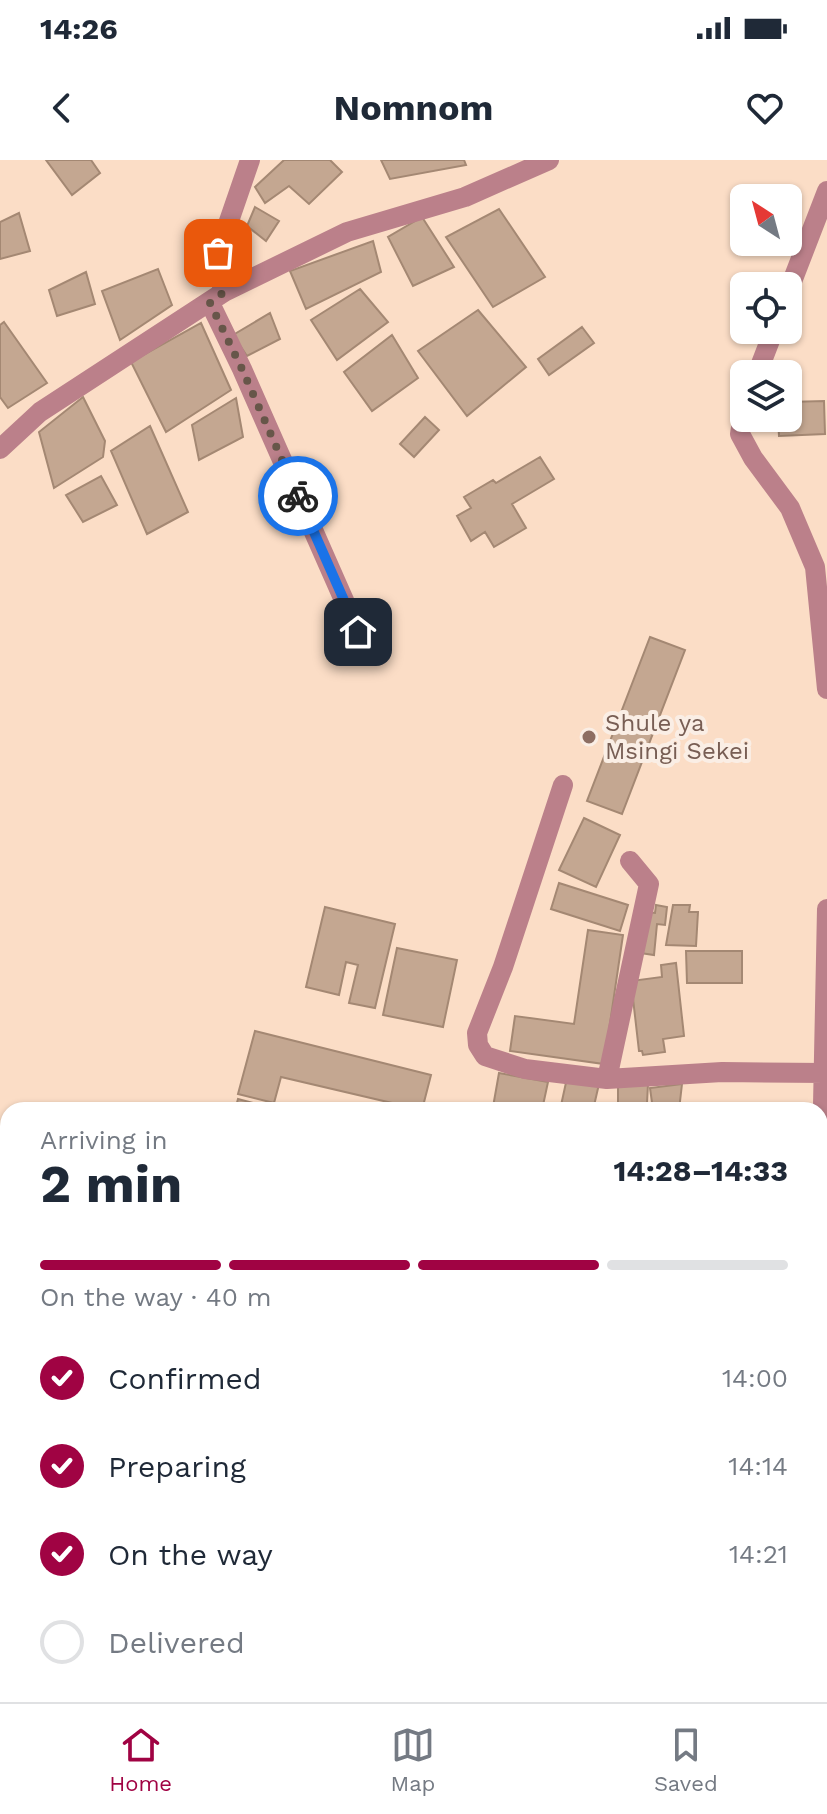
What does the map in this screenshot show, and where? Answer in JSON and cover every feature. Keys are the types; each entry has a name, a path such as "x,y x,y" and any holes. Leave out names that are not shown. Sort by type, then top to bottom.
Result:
{"street":[{"path":"250,160 218,253 217,297 248,381 358,632"},
{"path":"0,449 40,412 217,297 289,258 347,232 465,197 549,160"},
{"path":"796,272 827,191"},
{"path":"740,432 753,458 790,508 815,567 827,689"},
{"path":"563,785 503,967 477,1033 478,1045 485,1056 525,1069 607,1079 722,1072 825,1073"},
{"path":"607,1079 649,884 630,861"},
{"path":"824,1102 827,909"}],"building":[{"path":"46,160 91,160 100,173 72,195"},
{"path":"284,160 330,160 342,172 309,204 289,186 265,203 255,187"},
{"path":"381,160 464,160 466,165 390,179"},
{"path":"255,207 279,221 266,241 247,226"},
{"path":"499,209 545,277 493,307 446,237"},
{"path":"19,213 30,251 0,259 0,222"},
{"path":"422,217 454,267 413,286 388,237"},
{"path":"373,241 381,272 306,309 290,271"},
{"path":"158,269 172,305 120,340 102,291"},
{"path":"86,272 95,304 57,316 49,290"},
{"path":"360,289 388,322 337,360 311,320"},
{"path":"478,310 526,367 467,416 418,351"},
{"path":"270,313 280,339 247,356 233,335"},
{"path":"4,322 47,383 8,408 0,397 0,325"},
{"path":"201,323 231,390 166,432 131,362"},
{"path":"582,327 594,343 549,375 538,359"},
{"path":"392,335 418,378 372,411 344,372"},
{"path":"83,397 105,441 103,457 54,488 39,432"},
{"path":"236,398 243,437 199,460 192,425"},
{"path":"824,401 825,434 779,436 779,432 802,432 802,402"},
{"path":"425,417 439,430 414,457 400,444"},
{"path":"150,426 188,512 147,534 111,451"},
{"path":"540,457 554,479 512,504 526,528 494,547 485,532 471,541 457,516 471,508 464,497 493,480 496,483"},
{"path":"101,476 117,505 83,522 66,495"},
{"path":"650,637 685,650 622,814 587,801"},
{"path":"584,818 620,835 596,887 559,870"},
{"path":"559,883 628,905 620,931 551,909"},
{"path":"656,905 667,907 665,925 657,924 654,955 633,952 637,911 655,913"},
{"path":"673,905 690,905 689,912 698,912 696,946 666,945"},
{"path":"325,907 395,924 375,1008 349,1003 358,965 346,962 339,995 306,987"},
{"path":"588,930 623,935 604,1064 510,1051 515,1016 574,1024"},
{"path":"397,948 457,960 443,1027 383,1015"},
{"path":"686,951 742,951 742,983 687,983"},
{"path":"676,963 684,1036 663,1039 665,1052 643,1055 639,1051 631,981 662,977 661,965"},
{"path":"255,1031 431,1075 424,1102 388,1102 281,1077 274,1102 238,1094"},
{"path":"499,1073 548,1082 544,1102 494,1102"},
{"path":"567,1078 599,1084 595,1102 562,1102"},
{"path":"618,1083 648,1084 647,1102 618,1102"},
{"path":"682,1084 680,1102 652,1102 650,1088"}],"way so far":[{"path":"218,253 218,273 224,292 210,303 298,496"}],"place":[{"name":"Shule ya Msingi Sekei","path":"589,737"}],"route":[{"path":"298,496 358,632"}]}
